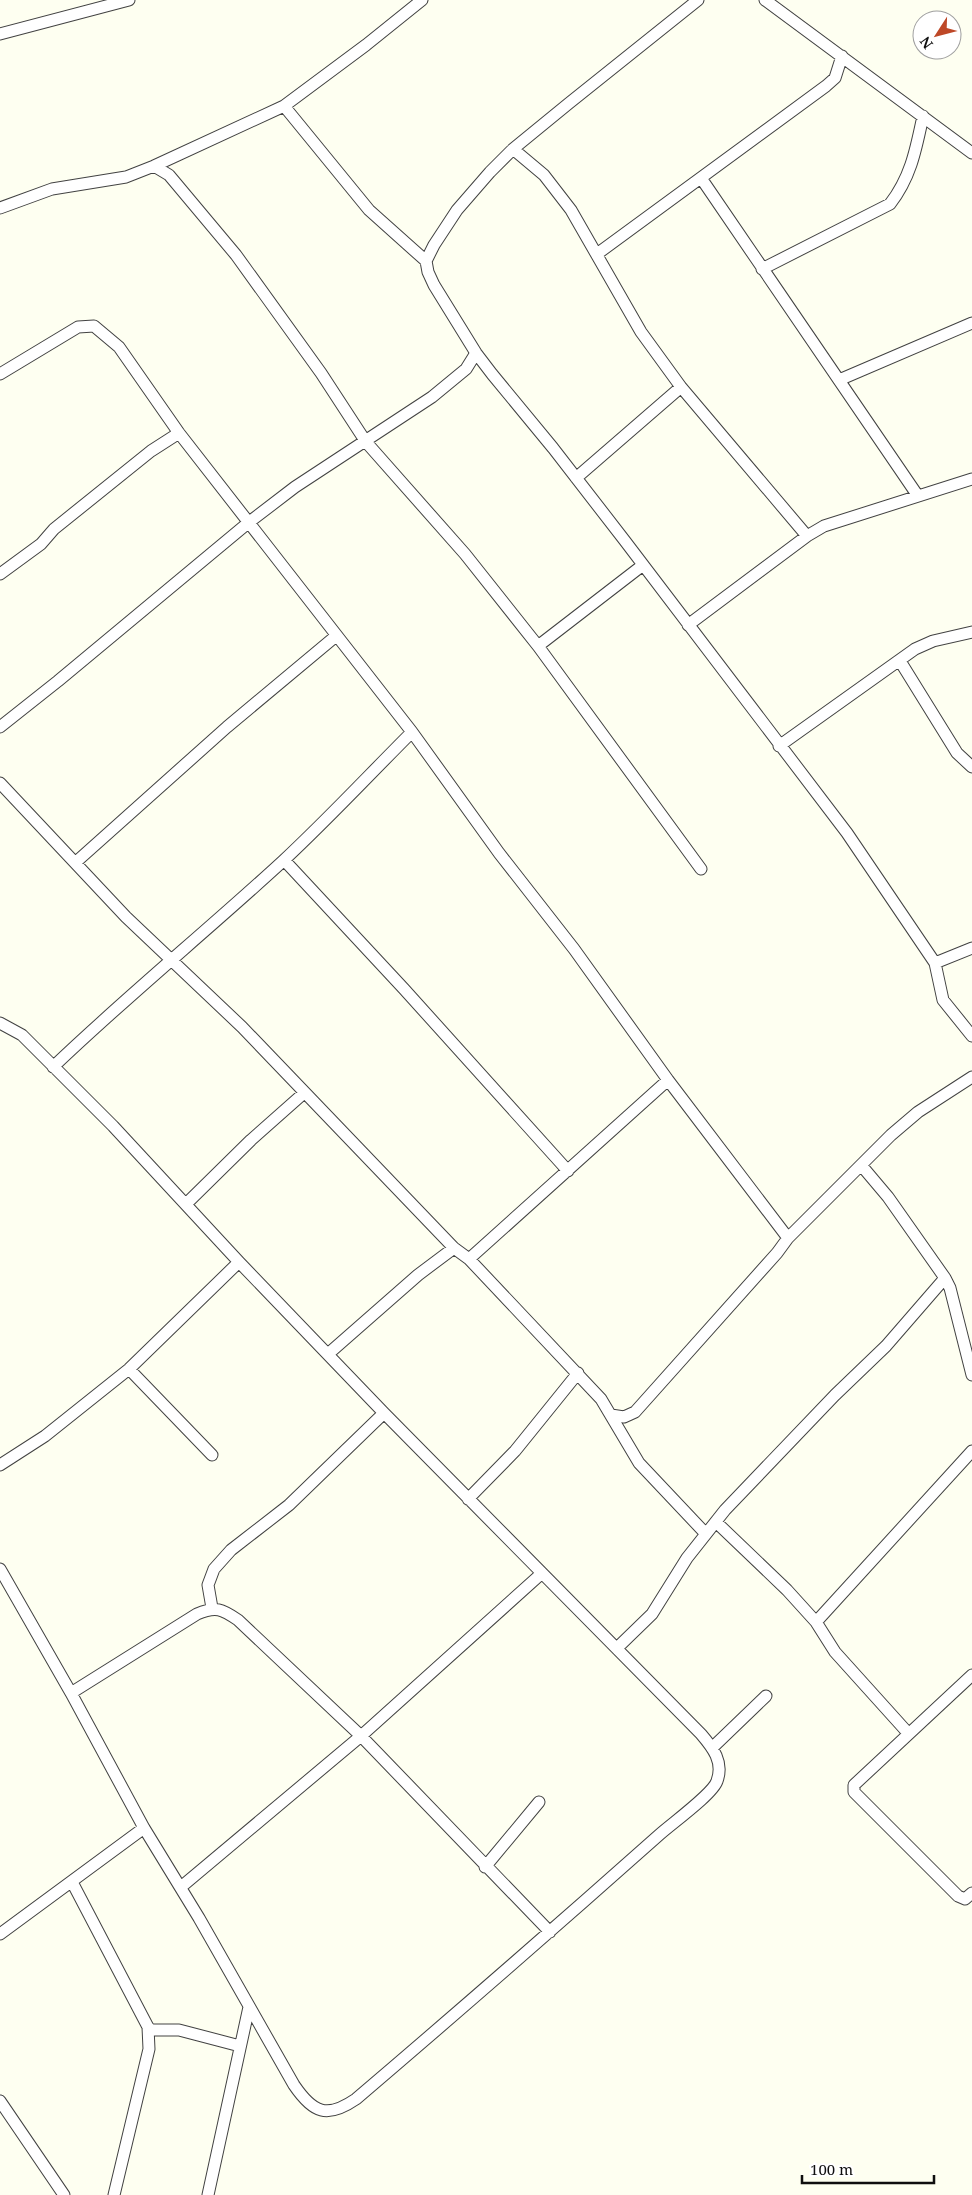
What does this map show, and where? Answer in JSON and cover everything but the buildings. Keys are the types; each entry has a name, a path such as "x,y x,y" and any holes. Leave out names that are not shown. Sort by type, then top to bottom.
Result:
{"street":[{"path":"0,34 129,0"},
{"path":"0,208 52,188 126,177 284,106 366,45 422,0"},
{"path":"426,261 457,210 513,149 698,0"},
{"path":"765,0 972,153"},
{"path":"597,254 835,78 842,56"},
{"path":"284,106 369,210 426,261 434,285 476,352 576,478 847,833 935,963 943,1000 972,1036"},
{"path":"762,269 890,204 902,188 911,164 923,116"},
{"path":"513,149 544,175 571,210 641,332 681,387 807,536"},
{"path":"154,166 169,174 236,255 321,372 366,442 465,554 538,646 702,869"},
{"path":"701,178 918,496"},
{"path":"839,380 972,323"},
{"path":"0,374 78,327 94,326 119,347 179,433 412,732 499,853 574,949 668,1080 788,1238"},
{"path":"0,727 248,523 295,487 432,397 466,368 476,352"},
{"path":"576,478 681,387"},
{"path":"0,574 41,544 54,529 136,463 179,433"},
{"path":"688,624 807,536 834,522 972,479"},
{"path":"538,646 643,565"},
{"path":"779,746 915,649 933,641 972,632"},
{"path":"76,862 227,727 336,636"},
{"path":"900,661 957,753 972,767"},
{"path":"53,1067 102,1019 171,962 284,860 412,732"},
{"path":"0,782 126,918 242,1027 454,1248 469,1259 578,1374 601,1399 639,1463 706,1534"},
{"path":"284,860 411,996 568,1171"},
{"path":"935,963 972,948"},
{"path":"0,1023 22,1036 113,1126 239,1262 384,1413 713,1747 720,1764 717,1783 550,1932 356,2099 344,2108 321,2110 306,2103 249,2007 181,1887 144,1828 71,1693 0,1569"},
{"path":"611,1415 624,1417 635,1412 778,1253 788,1238 918,1112 972,1077"},
{"path":"469,1259 668,1080"},
{"path":"186,1204 251,1140 304,1093"},
{"path":"861,1166 888,1197 945,1278 950,1288 972,1375"},
{"path":"328,1354 418,1275 454,1248"},
{"path":"0,1465 45,1436 129,1369 239,1262"},
{"path":"617,1648 652,1614 687,1558 716,1522 824,1407 886,1346 945,1278"},
{"path":"129,1369 212,1454"},
{"path":"468,1499 515,1452 578,1374"},
{"path":"212,1608 208,1585 214,1569 230,1550 289,1505 384,1413"},
{"path":"816,1622 972,1451"},
{"path":"716,1522 774,1577 816,1622 836,1652 908,1733"},
{"path":"181,1887 361,1736 541,1574"},
{"path":"71,1693 197,1614 212,1608 226,1612 238,1620 361,1736 485,1867 550,1932"},
{"path":"972,1675 854,1785 854,1792 958,1896 965,1900 972,1893"},
{"path":"713,1747 766,1696"},
{"path":"485,1867 539,1802"},
{"path":"1,1930 72,1882 144,1828"},
{"path":"72,1882 148,2027 149,2049 114,2195"},
{"path":"208,2195 249,2007"},
{"path":"148,2027 151,2030 179,2030 240,2046"},
{"path":"0,2101 64,2195"}]}
